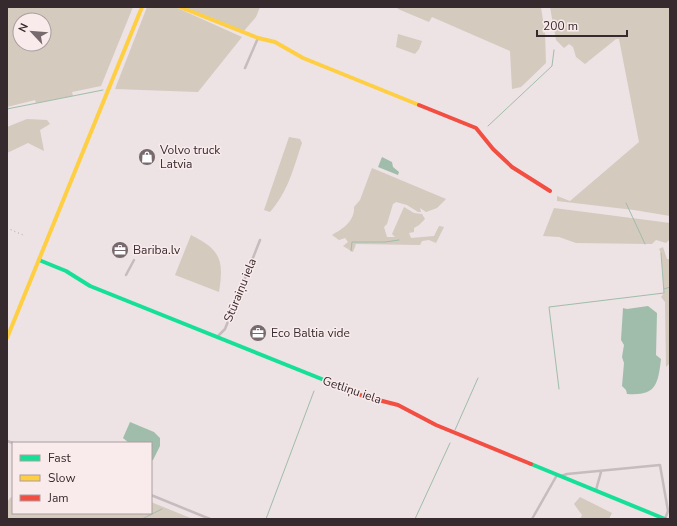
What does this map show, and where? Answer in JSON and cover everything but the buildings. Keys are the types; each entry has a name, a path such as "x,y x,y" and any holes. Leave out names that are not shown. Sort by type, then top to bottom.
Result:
{"street":[{"path":"7,338 142,7"},
{"path":"180,7 258,38 275,42 303,58 476,128 494,149 532,183 550,192"},
{"path":"244,68 258,38"},
{"name":"Stūraiņu iela","path":"217,337 224,329 260,240"},
{"name":"Getliņu iela","path":"39,260 66,271 90,286 363,396 398,405 436,425 665,519"},
{"path":"126,274 134,260"},
{"path":"532,519 559,476 660,465 668,511 665,519"},
{"path":"596,490 600,472"},
{"path":"152,495 210,519"}],"shaded area":[{"path":"7,7 133,7 101,86 72,92 73,96 36,103 35,100 7,107"},
{"path":"147,7 175,7 242,37 198,92 115,89"},
{"path":"181,7 260,7 256,17 243,32"},
{"path":"397,7 541,7 545,34 546,63 521,87 512,89 510,51 432,17 429,22 398,9"},
{"path":"550,7 670,7 670,216 634,210 557,201 557,196 570,201 639,142 619,39 616,39 585,64 576,57 573,47 569,44 564,48 556,40"},
{"path":"398,34 422,41 415,54 396,47"},
{"path":"27,119 47,120 50,124 40,130 44,151 28,143 7,153 7,127"},
{"path":"289,137 300,139 302,143 282,196 270,212 264,210"},
{"path":"382,157 392,162 393,167 399,172 398,175 378,167"},
{"path":"372,168 446,199 437,208 426,212 420,208 421,212 418,212 407,205 396,202 393,204 387,224 384,227 387,237 395,237 392,234 404,207 414,213 422,214 425,219 414,228 414,232 409,233 411,238 434,236 439,226 444,227 436,243 429,240 422,241 420,245 356,244 353,252 343,246 348,242 345,238 339,240 332,235 348,224 353,216 354,207 360,200"},
{"path":"554,208 670,223 670,239 666,243 656,240 652,244 576,243 559,237 543,236"},
{"path":"191,235 209,246 218,257 221,272 219,292 175,275"},
{"path":"663,247 667,259 669,259 670,252 670,363 666,367 665,302 661,297 664,293 661,253 659,249"},
{"path":"648,306 657,313 656,355 661,359 658,376 653,387 649,391 644,393 627,394 626,390 622,386 624,363 622,357 624,345 621,340 623,308 627,309"},
{"path":"130,422 154,432 160,438 160,446 152,460 152,442 128,442 123,438"},
{"path":"12,497 12,514 152,514 152,502 193,519 7,519 7,502"},
{"path":"580,497 612,513 609,519 580,519 582,515 574,504"}],"waterway":[{"path":"488,126 552,66 554,50"},
{"path":"7,109 103,90"},
{"path":"626,203 645,244"},
{"path":"351,251 352,242 385,242 399,240"},
{"path":"559,389 549,307 664,293 661,253"},
{"path":"664,289 670,287"},
{"path":"455,430 478,378"},
{"path":"266,519 314,391"},
{"path":"415,519 450,443"},
{"path":"142,519 162,509"}],"railway":[{"path":"7,228 23,235"}],"traffic: fast":[{"path":"39,260 66,271 90,286 349,390"},
{"path":"531,464 665,519"}],"traffic: slow":[{"path":"7,338 142,7"},
{"path":"180,7 258,38 275,42 303,58 419,105"}],"traffic: jam":[{"path":"419,105 476,128 493,149 512,167 550,191"},
{"path":"349,390 363,396 398,405 436,425 531,464"}],"place":[{"name":"Volvo truck Latvia","path":"147,157"},
{"name":"Bariba.lv","path":"120,250"},
{"name":"Eco Baltia vide","path":"258,333"}]}
